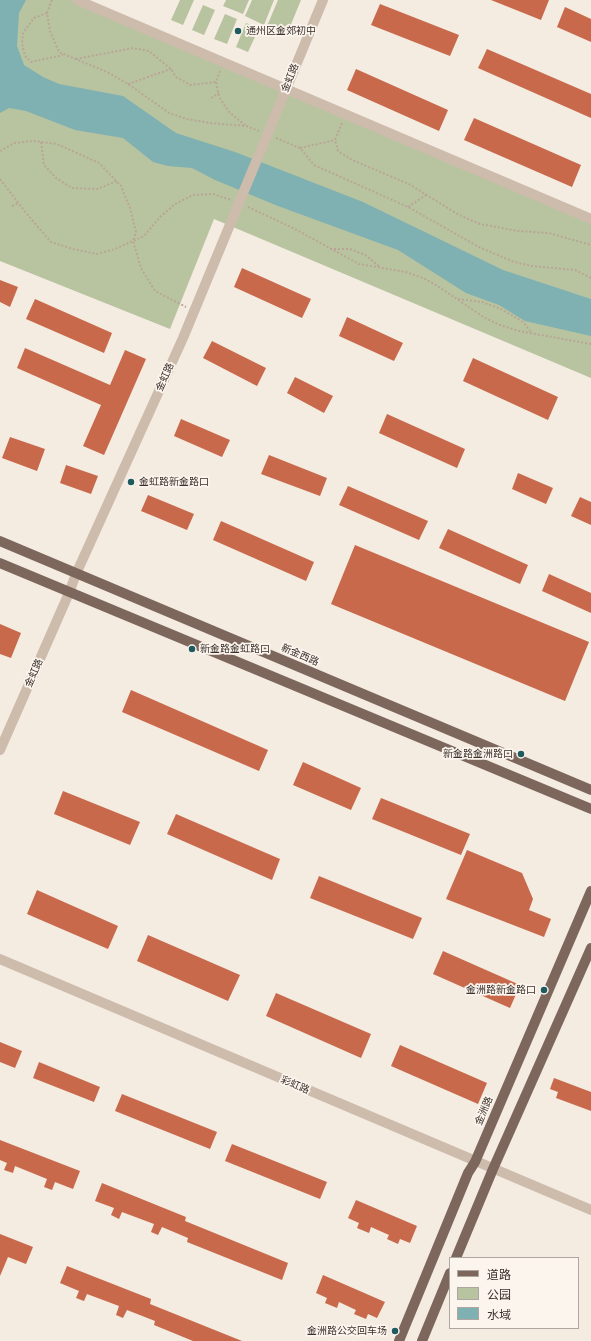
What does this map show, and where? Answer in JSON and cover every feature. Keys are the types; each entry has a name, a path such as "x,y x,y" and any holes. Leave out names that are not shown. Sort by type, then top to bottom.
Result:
{"main road":[{"name":"新金西路","path":"0,541 591,790"},
{"path":"0,564 591,809"},
{"name":"金洲路","path":"399,1341 468,1173 475,1162 591,891"},
{"path":"456,1257 493,1168 591,948"},
{"path":"422,1341 449,1275"}],"street":[{"path":"77,0 591,219"},
{"name":"金虹路","path":"0,750 76,574 194,310 323,0"},
{"name":"彩虹路","path":"0,959 591,1210"}],"path":[{"path":"52,0 47,13 50,30 59,52 73,59 91,64 128,84 169,113 187,119 210,123 246,126 267,134 300,148 314,165 408,207 479,247 514,262 532,266 575,270 591,278"},
{"path":"47,13 34,18 23,33 22,44 25,56 31,62 64,54"},
{"path":"73,59 133,48 149,51 171,69 176,77 190,85 216,82"},
{"path":"223,62 216,82 218,93 229,112 246,126"},
{"path":"128,84 171,69"},
{"path":"211,98 218,93"},
{"path":"346,114 335,140 338,151 352,160 409,184 459,215 480,224 518,231 549,233 591,245"},
{"path":"300,148 335,140"},
{"path":"0,151 14,144 41,142 58,144 99,163 121,186 130,208 136,232 133,241 141,268 155,291 180,305 194,310"},
{"path":"41,142 44,165 56,178 72,188 97,188 116,181"},
{"path":"0,179 51,242 73,249 97,254 133,241 144,236 160,217 175,204 193,195 213,194 240,201 359,264 406,272 423,278 495,323 532,333 591,344"},
{"path":"408,207 427,194"},
{"path":"12,206 18,203"},
{"path":"330,249 338,247 365,254 381,268"},
{"path":"458,299 482,302 501,309 522,322 532,333"}],"green space":[{"path":"0,0 77,0 591,219 591,378 214,219 170,329 0,261"},
{"path":"180,0 194,0 183,25 171,20"},
{"path":"226,0 249,0 243,14 223,6"},
{"path":"252,0 274,0 264,25 245,16"},
{"path":"278,0 301,0 287,34 267,26"},
{"path":"203,5 215,10 204,35 192,30"},
{"path":"225,14 237,19 227,44 214,39"},
{"path":"246,23 259,28 248,52 236,47"}],"water":[{"path":"0,0 26,0 19,13 17,46 24,65 43,77 59,84 123,96 176,133 235,152 363,202 503,270 591,299 591,336 525,321 499,305 466,293 398,250 278,206 215,180 192,168 168,166 153,162 123,138 75,130 26,111 9,108 0,113"}],"building":[{"path":"491,0 549,0 541,20"},
{"path":"380,4 459,35 450,56 371,25"},
{"path":"565,7 591,19 591,42 557,27"},
{"path":"487,49 591,94 591,118 478,68"},
{"path":"356,69 448,110 439,131 347,90"},
{"path":"474,118 581,165 572,187 464,140"},
{"path":"242,268 311,299 302,318 234,287"},
{"path":"0,280 18,287 10,307 0,302"},
{"path":"35,299 112,333 104,353 26,319"},
{"path":"347,317 403,343 394,361 339,336"},
{"path":"212,341 266,368 257,386 203,358"},
{"path":"25,348 110,385 125,350 146,359 104,455 83,446 101,405 17,368"},
{"path":"473,358 558,397 548,420 463,381"},
{"path":"295,377 333,396 324,413 287,393"},
{"path":"387,414 465,449 457,468 379,433"},
{"path":"181,419 230,440 222,457 174,436"},
{"path":"10,437 45,449 37,471 2,458"},
{"path":"269,455 327,478 320,496 261,474"},
{"path":"66,465 98,476 91,494 60,483"},
{"path":"518,473 553,488 546,504 512,489"},
{"path":"348,486 428,521 419,540 339,505"},
{"path":"148,495 194,514 187,530 141,511"},
{"path":"580,497 591,502 591,525 571,516"},
{"path":"221,521 314,562 306,581 213,540"},
{"path":"448,529 528,565 520,584 439,548"},
{"path":"355,545 589,642 565,701 331,604"},
{"path":"549,574 591,593 591,613 542,591"},
{"path":"0,624 21,633 11,658 0,654"},
{"path":"131,690 268,750 259,771 122,712"},
{"path":"303,762 361,788 351,810 293,785"},
{"path":"63,791 140,822 130,845 54,814"},
{"path":"381,798 470,834 461,855 372,819"},
{"path":"176,814 280,859 272,880 167,834"},
{"path":"467,850 522,873 533,899 529,910 551,919 544,937 446,899"},
{"path":"319,876 422,918 413,939 310,898"},
{"path":"37,890 118,926 108,949 27,914"},
{"path":"148,935 240,975 228,1001 137,961"},
{"path":"443,951 520,985 510,1008 433,974"},
{"path":"276,993 371,1034 361,1058 266,1016"},
{"path":"0,1042 22,1051 15,1068 0,1062"},
{"path":"400,1045 487,1083 478,1104 391,1066"},
{"path":"39,1062 100,1087 94,1102 33,1078"},
{"path":"554,1078 591,1092 591,1111 556,1098 558,1092 550,1089"},
{"path":"122,1094 217,1132 210,1149 115,1111"},
{"path":"0,1140 80,1171 73,1189 55,1182 52,1190 44,1187 47,1179 15,1166 13,1173 4,1170 7,1163 0,1160"},
{"path":"232,1144 327,1182 320,1199 225,1161"},
{"path":"102,1183 186,1217 185,1221 288,1263 282,1280 187,1242 188,1238 162,1227 158,1235 151,1232 154,1224 122,1212 119,1219 111,1215 114,1208 95,1201"},
{"path":"356,1200 417,1226 410,1243 400,1239 398,1244 387,1239 389,1235 371,1227 369,1233 357,1228 359,1223 348,1218"},
{"path":"0,1234 33,1247 26,1264 8,1257 0,1276"},
{"path":"67,1266 151,1299 150,1304 242,1341 193,1341 154,1325 155,1321 127,1310 123,1318 116,1315 119,1306 87,1294 84,1301 76,1298 79,1291 60,1283"},
{"path":"323,1275 385,1302 377,1318 368,1314 366,1319 354,1314 356,1310 339,1302 337,1308 325,1303 327,1298 316,1293"}],"place":[{"name":"通州区金郊初中","path":"238,31"},
{"name":"金虹路新金路口","path":"131,482"},
{"name":"新金路金虹路口","path":"192,649"},
{"name":"新金路金洲路口","path":"521,754"},
{"name":"金洲路新金路口","path":"544,990"},
{"name":"金洲路公交回车场","path":"395,1331"}]}
